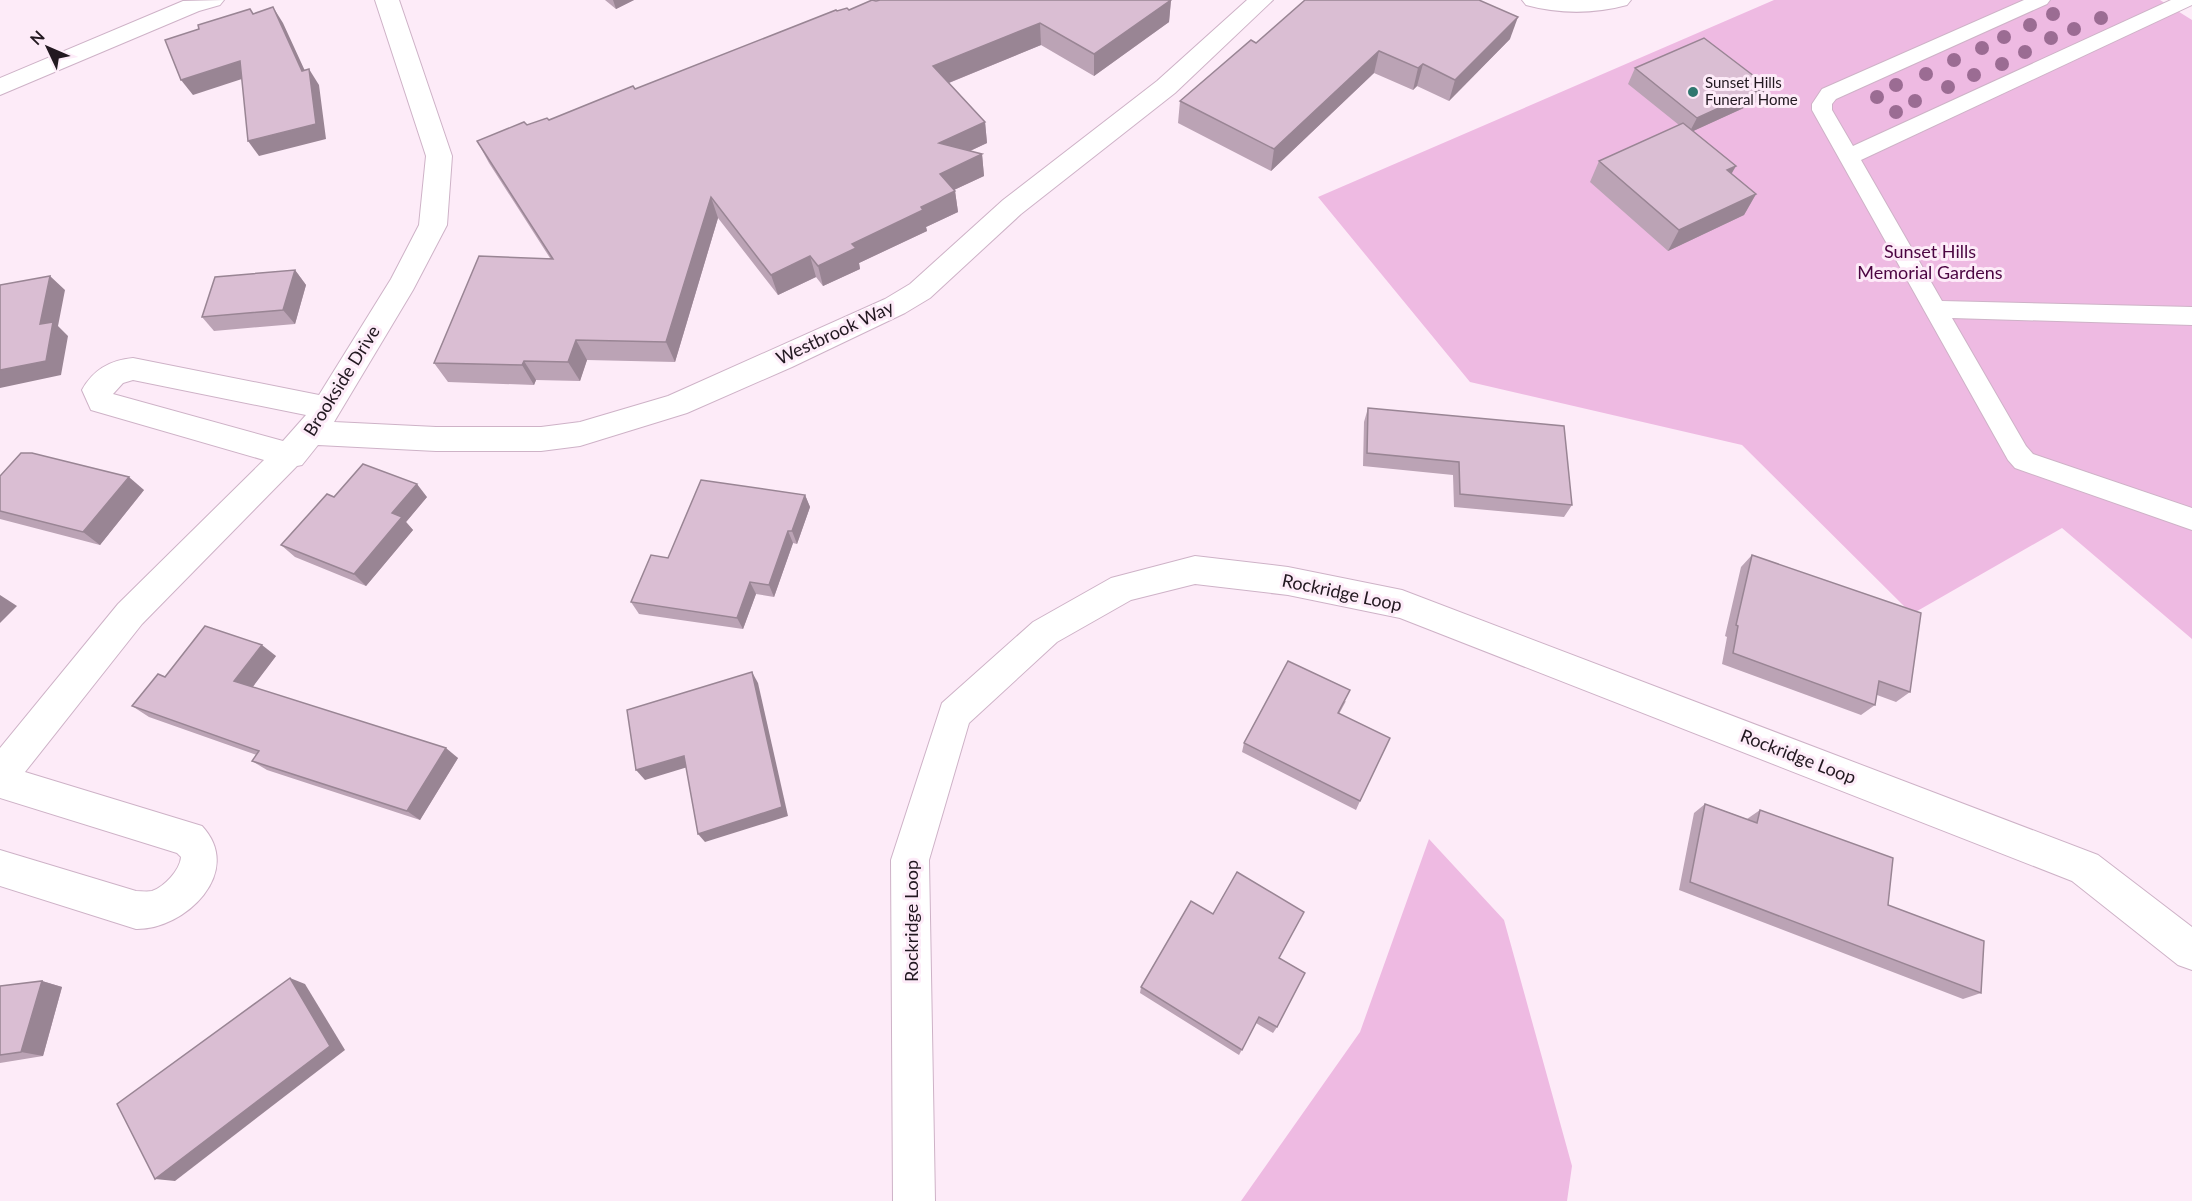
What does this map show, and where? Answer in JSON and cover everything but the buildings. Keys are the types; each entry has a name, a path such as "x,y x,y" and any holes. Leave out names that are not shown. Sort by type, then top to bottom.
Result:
{"street":[{"path":"0,87 191,6 212,0"},
{"name":"Brookside Drive","path":"0,775 130,614 291,456 311,433 403,283 433,225 439,156 387,0"},
{"name":"Westbrook Way","path":"311,433 436,439 541,440 580,434 676,405 782,359 895,306 920,291 1012,207 1166,87 1261,0"},
{"path":"1534,0 1584,4 1619,0"},
{"path":"291,456 102,402 97,390 108,377 123,370 133,369 327,408"},
{"name":"Rockridge Loop","path":"914,1201 910,860 954,714 1045,632 1123,588 1195,570 1288,581 1402,604 2085,868 2192,951"},
{"path":"0,781 189,840 196,844 200,854 199,868 191,882 165,905 152,911 136,910 0,868"}],"lane":[{"path":"2040,0 1824,98 1822,110 2017,453 2024,461 2192,519"},
{"path":"1849,157 2187,0"},
{"path":"1935,309 2192,316"}],"green space":[{"name":"Sunset Hills Memorial Gardens","path":"1774,0 2160,0 2192,20 2192,639 2062,528 1912,614 1742,445 1470,382 1318,197"},
{"path":"1429,839 1504,920 1572,1166 1567,1201 1241,1201 1360,1032"}],"place":[{"name":"Sunset Hills Funeral Home","path":"1693,92"}]}
